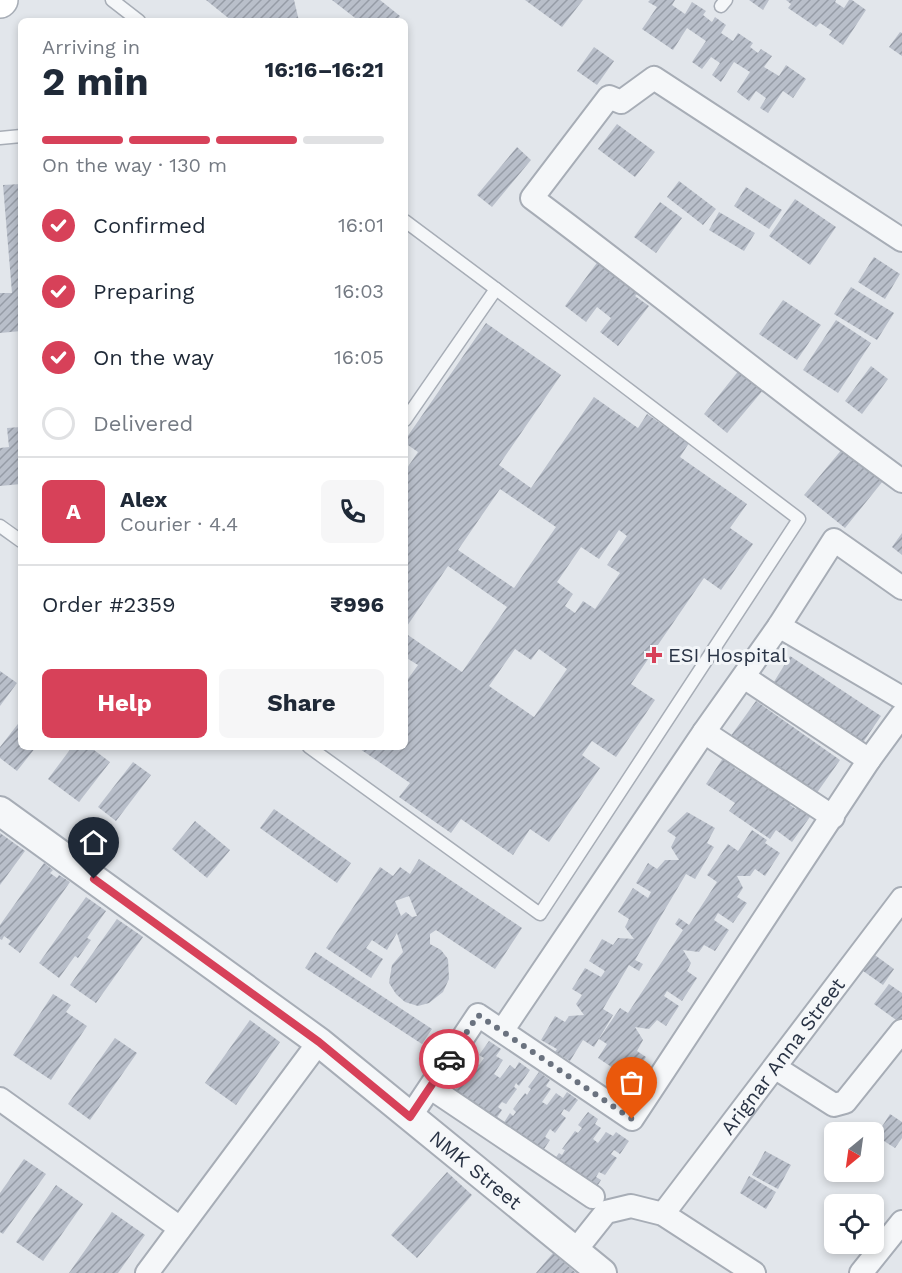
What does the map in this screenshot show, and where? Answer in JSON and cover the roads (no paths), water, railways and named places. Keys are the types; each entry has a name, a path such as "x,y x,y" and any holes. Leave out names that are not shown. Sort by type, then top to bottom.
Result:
{"street":[{"path":"902,240 654,78 621,102 609,97 532,198 824,425 902,481"},
{"path":"502,1031 704,732 779,626 834,540 902,588"},
{"path":"779,626 902,698"},
{"path":"744,677 869,760"},
{"path":"410,1117 478,1015 632,1119 869,760 902,715"},
{"path":"704,732 833,817"},
{"name":"NMK Street","path":"0,812 319,1042 602,1273"},
{"name":"Arignar Anna Street","path":"663,1214 899,908"},
{"path":"776,1068 834,1105 845,1102 902,1031"},
{"path":"147,1273 319,1042"},
{"path":"431,1088 593,1197"},
{"path":"0,1099 180,1228"},
{"path":"575,1251 606,1212 631,1206 663,1214 754,1273"},
{"path":"861,1273 902,1221"}],"lane":[{"path":"112,0 135,18"},
{"path":"0,138 18,136"},
{"path":"313,750 540,914 798,519 408,223"},
{"path":"408,416 496,290"},
{"path":"0,526 18,539"}],"place":[{"name":"ESI Hospital","path":"654,655"}]}
